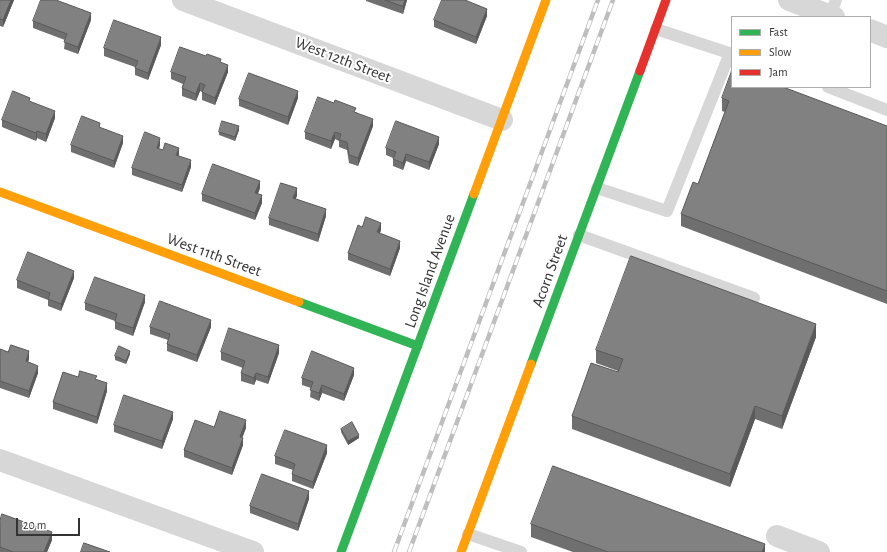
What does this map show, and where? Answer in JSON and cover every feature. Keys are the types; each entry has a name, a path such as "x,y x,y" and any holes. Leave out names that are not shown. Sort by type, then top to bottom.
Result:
{"street":[{"name":"West 12th Street","path":"183,0 502,120"},
{"name":"Long Island Avenue","path":"341,552 546,0"},
{"name":"Acorn Street","path":"461,552 666,0"},
{"path":"789,0 834,11"},
{"path":"871,30 887,37"},
{"name":"West 11th Street","path":"0,192 418,346"},
{"path":"0,460 253,552"},
{"path":"777,536 819,552"}],"lane":[{"path":"597,188 667,211 731,53 656,29"},
{"path":"831,88 887,110"},
{"path":"579,235 754,298"},
{"path":"468,534 521,552"}],"building":[{"path":"0,0 11,0 3,20 0,19"},
{"path":"41,0 56,0 91,13 78,47 64,42 67,34 33,21"},
{"path":"385,0 405,0 403,6"},
{"path":"442,0 465,0 487,9 476,37 434,20"},
{"path":"114,20 161,37 148,73 135,68 138,61 104,48"},
{"path":"180,47 206,56 207,54 221,59 220,62 228,65 215,98 202,92 205,85 200,83 196,94 182,88 186,77 171,72"},
{"path":"249,73 298,91 288,117 239,99"},
{"path":"731,73 731,88 786,88 887,126 887,291 681,214 693,182 698,184 729,101 722,98"},
{"path":"13,91 30,98 29,101 55,111 46,134 37,131 36,133 2,120"},
{"path":"318,97 334,103 335,100 356,108 354,112 373,119 358,158 349,155 347,142 339,140 341,134 335,132 331,141 305,132"},
{"path":"82,116 100,123 99,127 123,136 114,161 71,145"},
{"path":"222,121 239,126 235,137 219,132"},
{"path":"396,121 439,137 429,162 406,154 403,163 393,159 396,152 386,148"},
{"path":"145,132 160,138 157,148 163,150 165,143 179,148 176,155 191,160 182,185 132,168"},
{"path":"213,164 260,181 255,193 262,195 255,213 202,194"},
{"path":"281,183 297,188 293,198 326,209 318,234 269,218"},
{"path":"366,217 381,223 377,232 400,241 390,269 348,253 358,225 362,227"},
{"path":"28,252 74,271 61,304 48,299 50,293 17,280"},
{"path":"631,256 816,324 782,416 755,406 730,474 572,416 591,363 618,372 623,359 596,350"},
{"path":"95,277 145,295 133,328 115,322 117,314 85,303"},
{"path":"160,301 211,320 197,355 167,344 170,334 150,327"},
{"path":"229,328 279,345 268,377 256,373 254,378 241,373 245,361 221,352"},
{"path":"11,345 29,351 26,361 38,366 29,391 0,381 0,349 8,352"},
{"path":"119,346 130,351 126,361 115,356"},
{"path":"312,351 354,368 344,394 322,385 319,393 310,390 313,382 302,378"},
{"path":"80,371 97,376 95,379 107,383 97,417 53,402 63,372 78,377"},
{"path":"124,395 173,412 162,441 114,425"},
{"path":"220,411 246,420 240,437 243,438 232,468 184,450 195,420 214,427"},
{"path":"352,422 359,435 348,441 341,429"},
{"path":"285,430 327,445 313,482 292,474 295,464 275,456"},
{"path":"553,466 765,544 762,552 608,552 531,524"},
{"path":"262,474 309,491 298,524 250,506"},
{"path":"2,514 52,532 44,552 13,552 0,547 0,521"},
{"path":"84,543 110,552 81,552"}],"railway":[{"path":"394,552 598,0"},
{"path":"409,552 613,0"}],"traffic: fast":[{"path":"531,364 640,71"},
{"path":"341,552 474,194"},
{"path":"299,302 418,346"}],"traffic: slow":[{"path":"474,194 546,0"},
{"path":"0,192 299,302"},
{"path":"461,552 531,364"}],"traffic: jam":[{"path":"640,71 666,0"}]}
